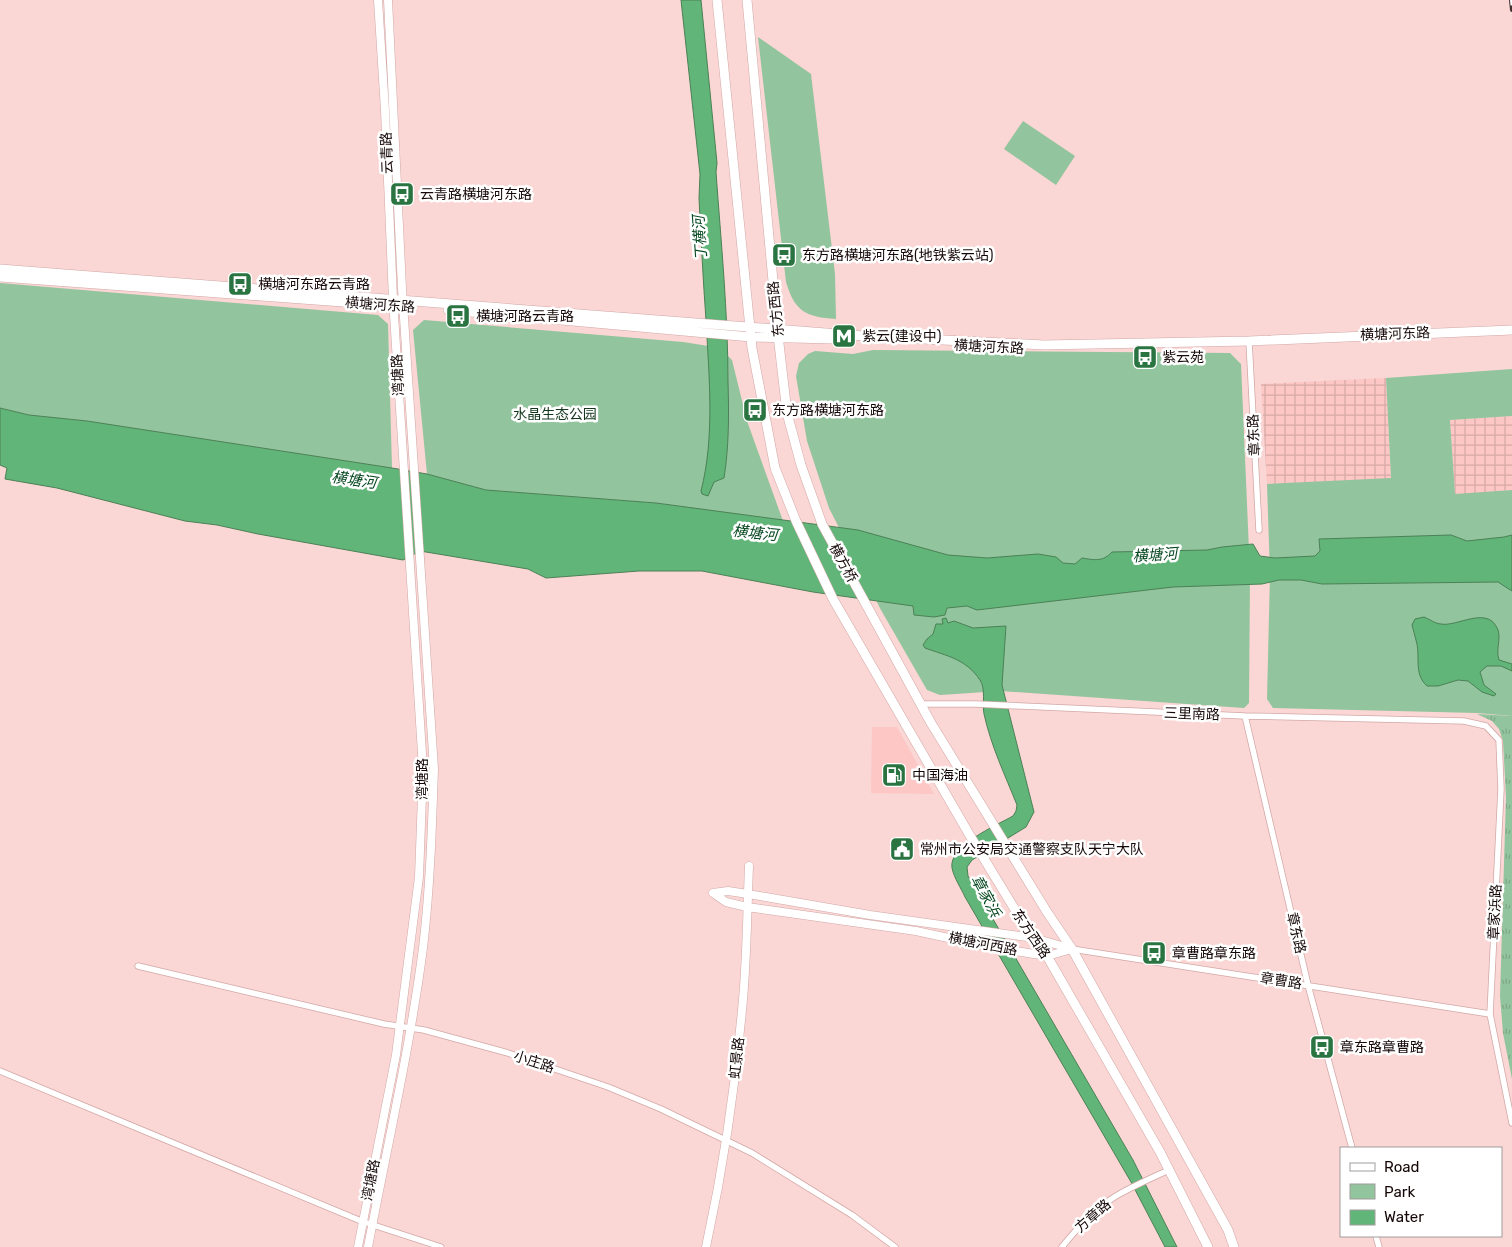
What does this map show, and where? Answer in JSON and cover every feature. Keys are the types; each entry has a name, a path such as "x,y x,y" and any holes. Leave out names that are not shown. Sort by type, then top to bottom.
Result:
{"main road":[{"name":"东方西路","path":"717,0 751,337 775,468 796,521"},
{"name":"东方西路","path":"746,0 787,412 801,464 822,524"},
{"name":"横塘河东路","path":"0,269 398,303 699,333 750,328 778,334 1043,350 1229,345 1249,340 1512,330"},
{"name":"横塘河东路","path":"0,277 698,323 751,337 778,334"},
{"name":"横方桥","path":"796,521 833,599"},
{"name":"横方桥","path":"822,524 865,602"},
{"name":"东方西路","path":"833,599 969,834 1047,956 1169,1170 1208,1247"},
{"name":"东方西路","path":"865,602 920,704 1005,845 1072,949 1224,1222 1234,1247"}],"street":[{"name":"云青路","path":"378,0 398,303"},
{"name":"云青路","path":"388,0 398,303"},
{"name":"湾塘路","path":"358,1247 394,1065 419,877 423,769 403,462 398,303"},
{"path":"368,1247 411,1028 423,946 431,844 434,769 415,462 398,303"},
{"name":"章东路","path":"1249,340 1259,530"},
{"name":"三里南路","path":"920,704 976,704 1245,716 1464,721"},
{"name":"章东路","path":"1245,716 1308,985 1352,1147"},
{"name":"章家浜路","path":"1464,721 1486,726 1498,740 1501,789 1490,1014 1512,1123"},
{"name":"虹景路","path":"706,1247 726,1141 742,1009 749,866"},
{"name":"横塘河西路","path":"728,891 870,915 1034,938 1072,949 1047,956 990,947 916,931 747,907 726,902 713,893 728,891"},
{"name":"章曹路","path":"1072,949 1490,1014"},
{"name":"小庄路","path":"138,966 424,1030 508,1053 608,1086 661,1109 752,1153 836,1205 895,1247"},
{"path":"0,1072 362,1222 441,1247"},
{"name":"方章路","path":"1062,1247 1070,1236 1092,1215 1116,1196 1169,1170"}],"shaded area":[{"path":"1386,378 1391,479 1267,484 1261,384"},
{"path":"1512,416 1512,490 1455,495 1450,420"},
{"path":"872,727 897,727 934,794 871,793"}],"green space":[{"path":"758,37 811,74 835,274 836,319 817,317 803,311 793,300 786,282"},
{"path":"1023,121 1075,156 1056,185 1004,149"},
{"path":"0,283 378,315 388,324 392,468 87,421 29,415 0,408"},
{"name":"水晶生态公园","path":"424,320 683,342 715,347 723,351 732,360 747,421 783,521 656,503 486,490 427,474 413,330"},
{"path":"873,350 1230,353 1241,364 1250,574 1249,703 1244,708 1000,691 940,695 927,690 881,610 829,508 807,441 796,376 799,363 808,354 815,351 853,354"},
{"path":"1512,369 1512,416 1450,420 1455,494 1512,490 1512,716 1477,713 1273,708 1267,699 1270,574 1267,484 1391,478 1386,378"},
{"path":"1477,714 1512,716 1512,1079 1503,1033 1500,996 1506,797 1503,741 1499,729 1492,721"}],"water":[{"path":"681,0 701,0 717,163 716,172 726,303 728,356 727,454 724,478 714,482 708,496 702,494 701,491 708,449 710,406 699,198 700,174"},
{"name":"横塘河","path":"0,408 29,415 87,421 392,468 427,474 486,490 656,503 858,530 948,555 987,558 1038,554 1056,557 1063,563 1075,564 1082,558 1102,559 1112,552 1207,550 1253,544 1260,556 1275,558 1315,556 1320,551 1319,539 1451,535 1467,541 1512,535 1512,591 1498,582 1322,584 1301,580 1279,580 1262,584 1173,587 977,610 967,606 947,608 945,615 934,617 914,615 913,606 813,592 702,571 639,571 546,578 528,569 420,551 403,560 217,525 185,521 57,488 5,479 7,468 0,465"},
{"path":"1424,617 1441,624 1485,618 1496,626 1499,634 1499,660 1512,664 1512,671 1501,666 1487,666 1480,672 1484,685 1496,694 1494,696 1482,692 1468,681 1458,680 1438,686 1427,686 1420,676 1417,646 1412,625 1415,619"},
{"path":"946,618 948,623 954,621 973,628 1006,626 1002,685 1034,812 1026,827 972,860 967,867 968,876 1133,1160 1177,1247 1165,1247 1131,1182 954,875 952,868 953,860 965,844 1013,816 1017,805 990,738 984,710 983,688 980,680 969,667 948,656 925,648 923,645 933,634 936,624 943,624 942,619"}],"railway":[{"path":"1511,0 1512,10"}],"place":[{"name":"云青路横塘河东路","path":"402,194"},
{"name":"东方路横塘河东路(地铁紫云站)","path":"784,255"},
{"name":"横塘河东路云青路","path":"240,284"},
{"name":"横塘河路云青路","path":"458,316"},
{"name":"紫云(建设中)","path":"844,336"},
{"name":"紫云苑","path":"1145,357"},
{"name":"东方路横塘河东路","path":"755,410"},
{"name":"中国海油","path":"894,775"},
{"name":"常州市公安局交通警察支队天宁大队","path":"902,849"},
{"name":"章曹路章东路","path":"1154,953"},
{"name":"章东路章曹路","path":"1322,1047"}],"water label":[{"name":"丁横河","path":"700,238"},
{"name":"章家浜","path":"986,896"}]}
